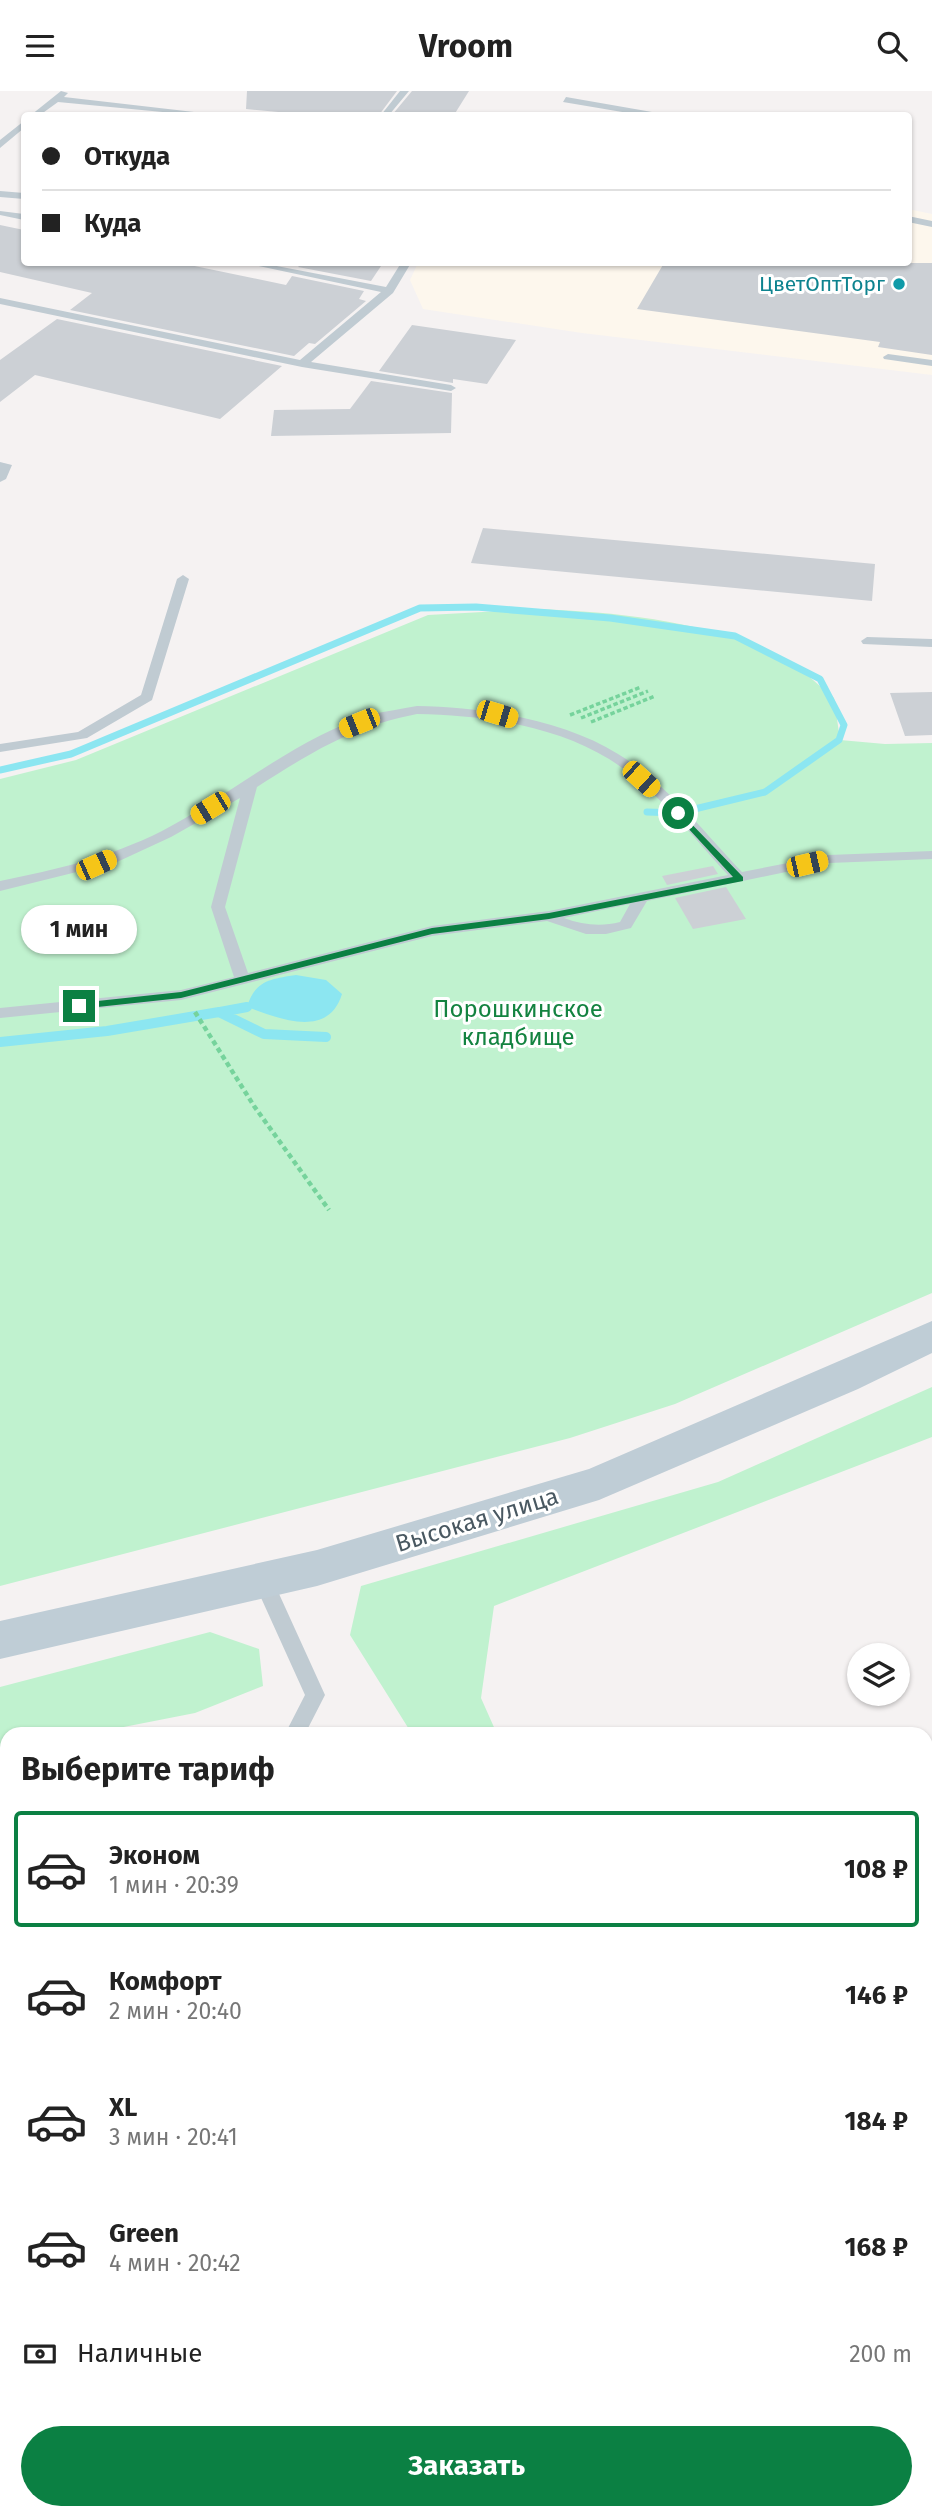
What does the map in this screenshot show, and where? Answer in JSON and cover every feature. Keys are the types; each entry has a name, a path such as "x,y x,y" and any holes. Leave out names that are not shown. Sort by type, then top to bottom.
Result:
{"street":[{"name":"Высокая улица","path":"0,1640 317,1568 599,1483 932,1336"}],"lane":[{"path":"40,112 67,91"},
{"path":"388,112 405,91"},
{"path":"55,99 186,112"},
{"path":"566,100 635,112"},
{"path":"0,145 21,127"},
{"path":"0,194 21,196"},
{"path":"2,213 21,217"},
{"path":"912,220 932,224"},
{"path":"264,266 389,291"},
{"path":"302,364 389,291 405,266"},
{"path":"0,300 302,364 451,388"},
{"path":"888,357 932,363"},
{"path":"0,465 6,465 0,479"},
{"path":"0,748 82,735 147,697 183,579"},
{"path":"867,641 932,643"},
{"path":"0,886 96,865 169,832 319,740 380,715 441,707 497,714 561,734 622,761 678,813 740,879"},
{"path":"242,979 218,907 251,783"},
{"path":"0,1013 181,995 432,931 549,916 829,859 932,855"},
{"path":"549,916 570,927 615,928 626,925 634,915 641,898"},
{"path":"263,1580 315,1695 299,1727"}],"path":[{"path":"573,713 641,687"},
{"path":"580,718 648,691"},
{"path":"586,723 655,696"},
{"path":"181,995 198,1016 254,1106 329,1210"}],"shaded area":[{"path":"912,210 932,214 932,375 582,333 423,309 410,280 417,266 912,266"}],"green space":[{"name":"Порошкинское кладбище","path":"540,609 637,617 733,638 792,664 834,698 840,740 885,744 932,743 932,1293 675,1404 570,1438 0,1586 0,779 76,760 428,615"},
{"path":"932,1387 932,1437 494,1606 481,1698 494,1727 408,1727 350,1635 361,1586 718,1482"},
{"path":"210,1632 259,1649 263,1686 195,1713 124,1727 0,1727 0,1687"}],"water":[{"path":"296,975 326,980 342,994 335,1008 326,1017 302,1022 247,1007 255,991 265,982"}],"building":[{"path":"247,91 397,91 381,112 278,112 246,109"},
{"path":"412,91 469,91 456,112 394,112"},
{"path":"0,225 21,229 21,266 194,266 286,285 292,276 364,291 359,299 366,301 315,344 309,343 294,356 70,310 92,293 0,272"},
{"path":"912,263 932,263 932,355 878,347 880,342 637,309 662,266 912,266"},
{"path":"299,266 381,266 371,281"},
{"path":"57,319 282,366 220,419 35,375 0,402 0,360"},
{"path":"412,325 516,340 487,384 453,379 453,383 379,371"},
{"path":"371,381 452,393 451,433 271,436 274,410 350,409"},
{"path":"483,528 875,564 872,601 471,563"},
{"path":"932,692 932,735 905,736 890,693"},
{"path":"713,866 718,874 667,885 662,876"},
{"path":"726,887 746,919 693,929 675,898"}],"waterway":[{"path":"0,770 71,754 420,608 476,607 610,618 735,636 820,679 844,725 839,740 765,792 678,813 647,812"},
{"path":"220,1012 247,1007"},
{"path":"0,1042 107,1031 219,1012 264,1034 326,1037"}],"place":[{"name":"ЦветОптТорг","path":"899,284"}],"route":[{"path":"79,1006 181,995 432,931 549,916 740,879 678,813"}]}
